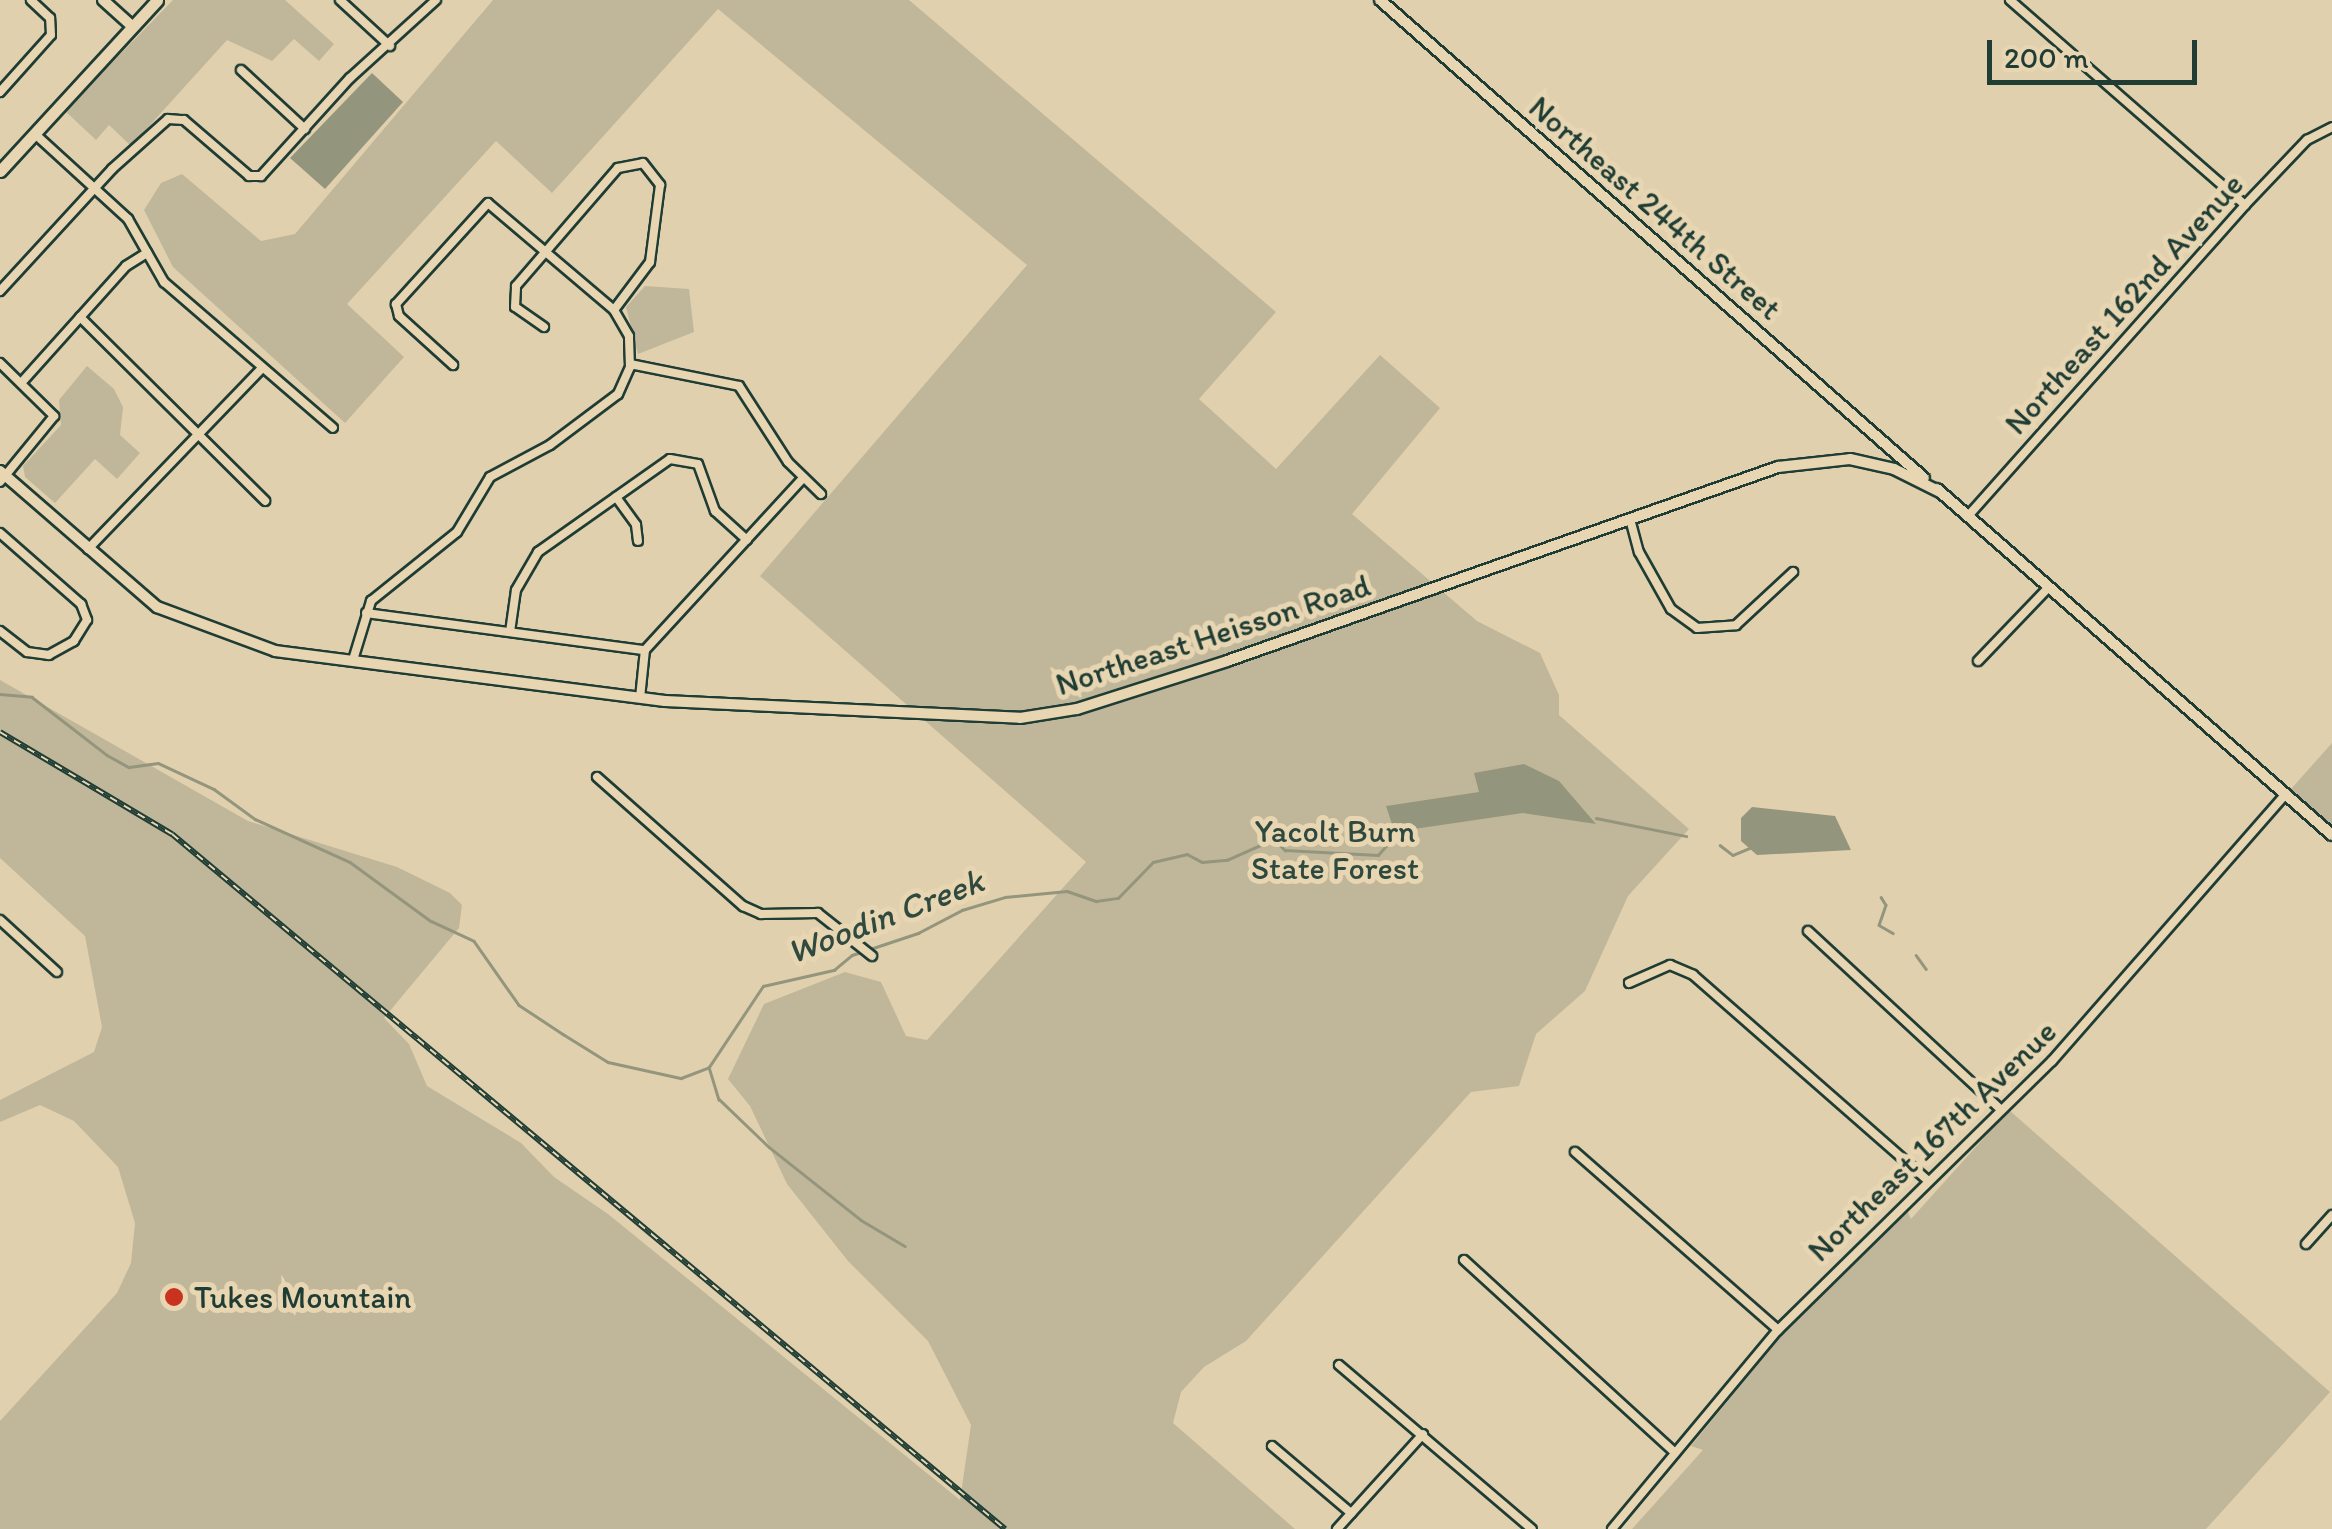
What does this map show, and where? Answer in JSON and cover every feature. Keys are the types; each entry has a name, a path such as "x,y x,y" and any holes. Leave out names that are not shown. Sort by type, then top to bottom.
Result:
{"main road":[{"path":"0,171 157,0"}],"street":[{"path":"0,92 52,27 32,0"},
{"path":"103,0 133,27"},
{"path":"340,0 390,46"},
{"path":"0,292 94,189 175,117 255,177 436,0"},
{"name":"Northeast 244th Street","path":"1380,0 1940,492"},
{"path":"2010,0 2245,205"},
{"path":"241,70 304,129"},
{"path":"2328,128 2332,137"},
{"name":"Northeast 162nd Avenue","path":"1968,516 2245,205 2328,128"},
{"path":"34,134 128,219 164,282 332,428"},
{"path":"544,327 518,312 512,295 618,168 636,162 652,168 660,186 650,262 614,310"},
{"path":"352,660 366,613 376,595 457,532 495,472 550,445 611,401 630,364 627,329 614,310 488,203 398,300 399,316 453,365"},
{"path":"22,382 126,266 147,253"},
{"path":"80,318 265,501"},
{"path":"0,363 54,416 2,476"},
{"path":"630,364 740,386 803,478 821,494"},
{"path":"88,550 262,368"},
{"path":"1874,434 1877,464"},
{"path":"510,632 516,590 538,552 674,458 694,461 706,478 715,512 747,540"},
{"name":"Northeast Heisson Road","path":"2,476 88,550 183,621 275,651 640,698 1020,718 1077,710 1806,461 1877,464 1940,492"},
{"path":"640,698 645,650 803,478"},
{"path":"1940,492 2332,836"},
{"path":"616,498 636,525 638,541"},
{"path":"1630,520 1639,552 1671,609 1697,628 1736,625 1793,572"},
{"path":"0,533 87,615 74,642 50,655 27,652 0,631"},
{"path":"1978,661 2048,587"},
{"path":"366,613 645,650"},
{"path":"596,777 743,906 760,914 818,913 872,956"},
{"name":"Northeast 167th Avenue","path":"1614,1527 1778,1330 1926,1179 2086,1025 2286,795"},
{"path":"0,920 57,972"},
{"path":"1808,931 1999,1108"},
{"path":"1628,983 1670,965 1693,975 1926,1179"},
{"path":"1574,1152 1778,1330"},
{"path":"2306,1244 2332,1216"},
{"path":"1464,1260 1675,1453"},
{"path":"1339,1365 1532,1529"},
{"path":"1337,1529 1423,1434"},
{"path":"1272,1446 1351,1514"}],"green space":[{"path":"173,0 285,0 334,44 319,61 294,39 272,61 227,40 131,146 109,125 96,140 65,111"},
{"name":"Yacolt Burn State Forest","path":"493,0 909,0 1276,312 1199,399 1276,469 1380,355 1440,408 1352,514 1477,621 1540,653 1559,695 1559,715 1689,829 1628,896 1585,991 1536,1034 1519,1086 1471,1092 1246,1341 1204,1367 1181,1392 1173,1423 1295,1529 0,1529 0,1421 117,1293 131,1263 135,1223 118,1167 74,1121 40,1105 0,1122 0,1100 94,1052 102,1027 85,936 0,858 0,680 248,821 397,867 450,893 462,905 459,928 384,1018 409,1044 427,1086 521,1143 554,1177 608,1214 960,1500 971,1425 928,1341 848,1261 787,1184 750,1106 728,1079 764,1004 845,972 881,982 906,1036 927,1040 1086,862 760,576 1027,265 718,9 552,193 496,141 347,304 404,357 345,423 173,267 144,210 161,183 182,174 261,241 295,234"},
{"path":"645,286 689,289 694,332 638,354 626,307"},
{"path":"87,366 114,389 123,407 120,435 140,453 117,479 95,459 55,503 25,477 23,466 61,425 59,400"},
{"path":"2332,743 2332,825 2291,789"},
{"path":"2009,1110 2330,1392 2206,1529 1632,1529 1703,1450 1691,1446 1790,1325 1906,1208 1911,1219"}],"shaded area":[{"path":"372,73 403,102 325,189 290,158"},
{"path":"1524,764 1559,781 1596,824 1523,813 1414,829 1392,824 1386,806 1479,792 1474,773"},
{"path":"1752,807 1835,816 1851,850 1757,855 1741,841 1741,818"}],"waterway":[{"name":"Woodin Creek","path":"0,694 32,697 107,755 129,767 158,763 214,789 255,819 350,862 431,921 474,941 519,1005 563,1034 608,1062 681,1078 709,1067 763,986 834,970 852,955 918,933 962,910 1005,897 1067,891 1096,901 1118,898 1153,862 1187,854 1202,862 1227,860 1274,839 1285,850 1378,855 1403,826"},
{"name":"Woodin Creek","path":"1596,818 1686,836"},
{"name":"Woodin Creek","path":"1720,845 1733,855 1752,847"},
{"name":"Woodin Creek","path":"1881,897 1886,905 1879,925 1893,933"},
{"name":"Woodin Creek","path":"1916,955 1926,969"},
{"path":"709,1067 719,1099 769,1147 861,1220 905,1246"}],"railway":[{"path":"0,732 172,834 1005,1529"}],"place":[{"name":"Tukes Mountain","path":"174,1297"}]}
